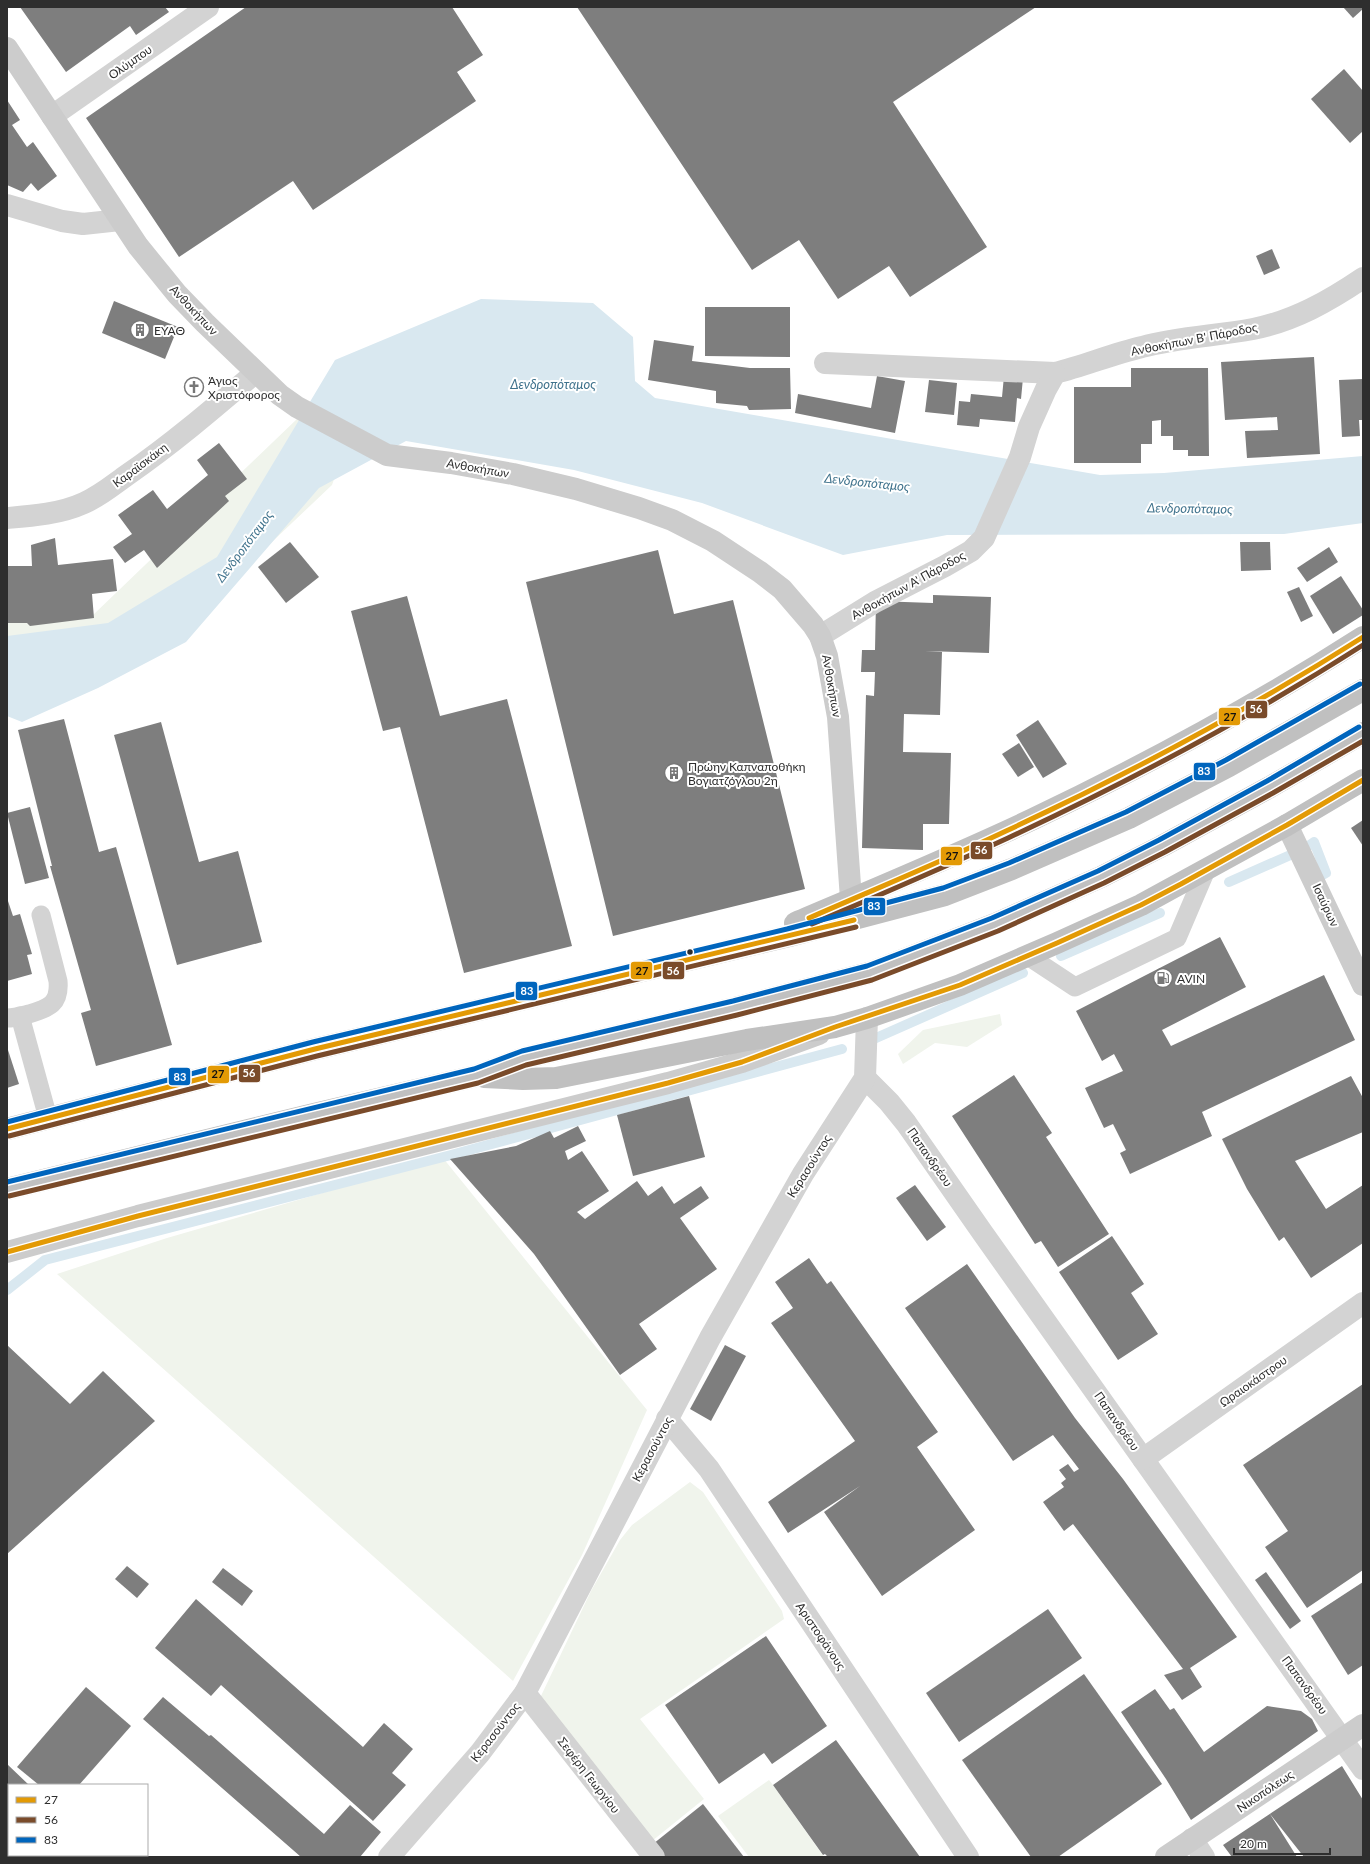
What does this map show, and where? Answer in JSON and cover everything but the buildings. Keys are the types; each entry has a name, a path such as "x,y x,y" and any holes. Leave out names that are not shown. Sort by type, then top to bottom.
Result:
{"highway":[{"path":"739,948 999,834 1141,765 1266,696 1363,637"},
{"path":"7,1129 314,1050 739,948 945,895 1006,872 1169,798 1295,730 1363,690"},
{"path":"7,1189 476,1076 524,1058 802,991 869,973 1038,906 1101,877 1162,846 1270,787 1363,733"},
{"path":"476,1076 523,1079 556,1078 747,1040 835,1027 867,1018 960,985 1141,905 1287,825 1363,780"}],"street":[{"name":"Ολύμπου","path":"52,116 208,7"},
{"name":"Ανθοκήπων","path":"7,48 138,246 177,294 255,373 280,395 297,406 387,455 451,463 548,482 609,498 672,520 712,541 760,572 782,589 804,613 820,636 827,656 838,717 851,899"},
{"path":"7,204 62,222 83,224 120,220"},
{"name":"Ανθοκήπων Β' Πάροδος","path":"824,363 1055,373 1142,347 1254,329 1281,321 1308,311 1340,294 1363,278"},
{"name":"Καραϊσκάκη","path":"7,518 36,516 61,510 84,503 102,493 142,465 255,373"},
{"name":"Ανθοκήπων Α' Πάροδος","path":"820,636 875,602 971,551 984,538 1020,457 1029,427 1055,373"},
{"name":"Ισαύρων","path":"1287,825 1363,985"},
{"path":"865,1078 867,1018"},
{"path":"7,1252 80,1231 668,1083 742,1062 835,1027"},
{"name":"Κερασούντος","path":"389,1857 480,1752 525,1693 667,1419 782,1210 827,1135 865,1078"},
{"name":"Παπανδρέου","path":"865,1078 889,1102 906,1123 1363,1769"},
{"name":"Ωραιοκάστρου","path":"1144,1459 1363,1303"},
{"name":"Αριστοφάνoυς","path":"667,1419 709,1468 968,1857"},
{"name":"Σεφέρη Γεωργίου","path":"525,1693 654,1857"},
{"name":"Νικοπόλεως","path":"1166,1857 1198,1848 1363,1725"}],"lane":[{"path":"1028,956 1075,987 1177,938 1206,870"},
{"path":"41,915 59,990 56,999 50,1006 42,1010 13,1017 48,1118"}],"shaded area":[{"path":"298,418 342,456 332,485 153,655 7,685 7,620 93,615"},
{"path":"1000,1014 1002,1025 967,1047 935,1043 903,1064 898,1054 923,1030"},
{"path":"443,1158 647,1410 582,1555 513,1681 57,1274 167,1238"},
{"path":"690,1482 703,1492 782,1611 784,1619 640,1719 704,1799 652,1841 540,1698 591,1591 620,1540 632,1525"},
{"path":"769,1780 824,1857 749,1857 718,1816"}],"water":[{"name":"Δενδροπόταμος","path":"481,299 593,303 633,337 635,381 655,398 1100,475 1164,473 1363,456 1363,523 1284,534 947,535 843,555 702,503 574,470 406,441 319,488 186,642 98,688 22,722 7,716 7,636 108,623 217,557 335,360"}],"waterway":[{"path":"1229,882 1304,849 1314,842 1326,873 1312,881 1313,882"},
{"path":"1061,956 1160,913"},
{"path":"867,1042 1023,973"},
{"path":"7,1290 45,1260 451,1155 842,1049"}],"transit line":[{"name":"27","path":"809,918 957,854 1098,787 1188,740 1276,690 1363,637"},
{"name":"56","path":"812,924 984,849 1099,794 1233,723 1277,698 1363,645"},
{"name":"83","path":"7,1122 313,1042 787,929 943,888 1009,863 1126,812 1226,760 1360,684"},
{"name":"83","path":"7,1182 474,1069 522,1051 733,1001 867,966 992,918 1098,871 1159,840 1267,781 1359,727"},
{"name":"56","path":"9,1196 478,1083 526,1065 737,1015 872,980 998,931 1104,883 1165,852 1273,793 1363,741"},
{"name":"27","path":"7,1252 138,1216 668,1083 742,1062 835,1027 960,985 1141,905 1287,825 1363,780"},
{"name":"27","path":"7,1129 315,1049 854,920"},
{"name":"56","path":"9,1136 317,1056 856,927"}],"place":[{"name":"ΕΥΑΘ","path":"140,330"},
{"name":"Άγιος Χριστόφορος","path":"194,387"},
{"name":"Πρώην Καπναποθήκη Βογιατζόγλου 2η","path":"674,773"},
{"name":"AVIN","path":"1163,978"}]}
